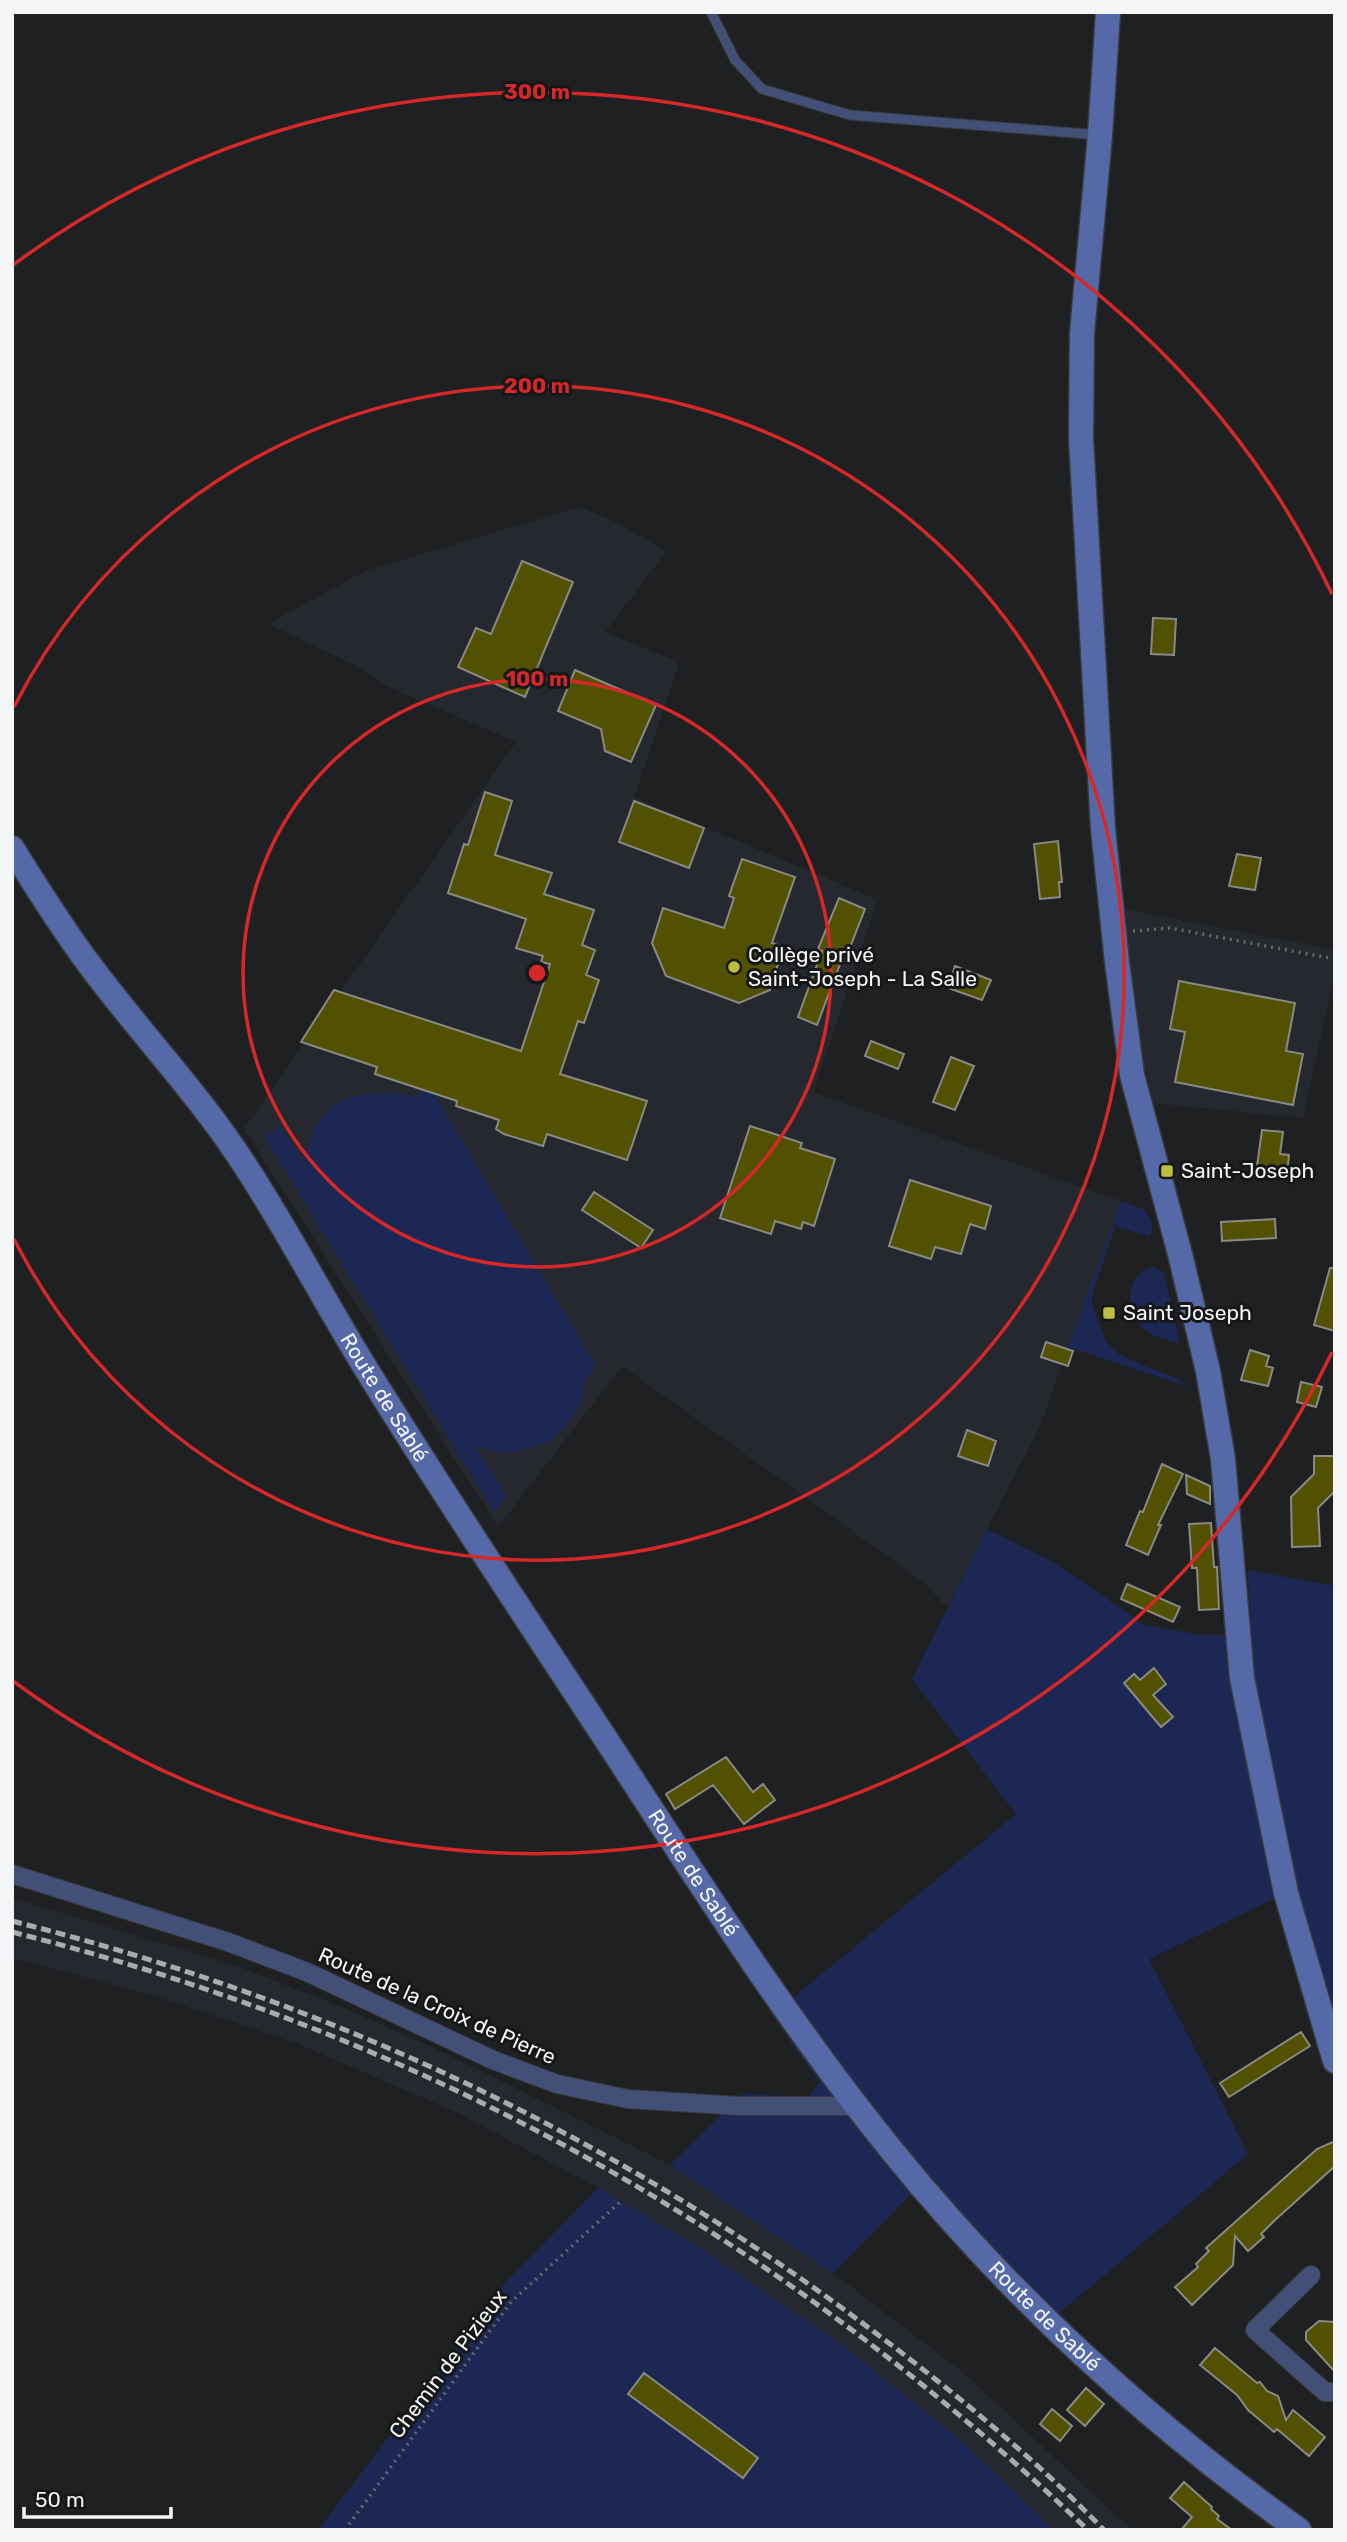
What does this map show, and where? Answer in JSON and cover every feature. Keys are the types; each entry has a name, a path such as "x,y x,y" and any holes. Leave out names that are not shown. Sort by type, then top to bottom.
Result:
{"main road":[{"path":"1108,12 1082,333 1081,439 1102,816 1114,938 1132,1075 1208,1371 1223,1459 1241,1678 1286,1893 1335,2061"},
{"name":"Route de Sablé","path":"12,848 45,902 89,965 210,1115 264,1196 377,1387 579,1699 725,1921 806,2039 857,2106 943,2210 1060,2330 1115,2382 1201,2456 1299,2530"}],"street":[{"name":"Route de la Croix de Pierre","path":"12,1874 228,1942 307,1972 493,2060 557,2084 628,2099 740,2106 857,2106"},
{"path":"1311,2275 1255,2330 1325,2392 1335,2392"}],"lane":[{"path":"711,12 735,60 762,89 850,115 1100,135"}],"path":[{"path":"1114,938 1132,931 1170,928 1335,959"},
{"name":"Chemin de Pizieux","path":"345,2530 512,2302 621,2201"}],"shaded area":[{"path":"580,507 615,522 667,551 605,632 679,662 634,797 878,900 813,1092 1121,1201 1040,1426 947,1607 922,1581 622,1366 498,1527 244,1129 516,742 384,685 361,668 268,624 365,571"},
{"path":"1124,909 1335,950 1335,973 1303,1118 1153,1103 1133,1010"},
{"path":"429,1085 596,1366 585,1381 582,1398 573,1417 550,1441 527,1449 501,1453 475,1446 507,1497 494,1512 264,1136 281,1126 304,1162 320,1120 342,1101 356,1096 385,1093 416,1097"},
{"path":"1121,1201 1145,1210 1151,1221 1152,1232 1148,1236 1115,1226 1092,1294 1092,1304 1107,1343 1117,1353 1179,1379 1189,1387 1068,1347"},
{"path":"1154,1267 1164,1273 1180,1343 1148,1332 1137,1322 1133,1313 1130,1303 1132,1285 1144,1271"},
{"path":"987,1529 1055,1563 1145,1625 1201,1635 1251,1635 1248,1570 1335,1586 1335,2061 1286,1893 1149,1959 1248,2154 1050,2321 915,2190 833,2273 670,2165 742,2094 808,2097 820,2083 772,2015 1016,1814 912,1679"},
{"path":"12,1898 237,1966 344,2008 445,2053 670,2165 833,2273 965,2374 1132,2530 1054,2530 965,2444 846,2348 694,2244 598,2188 458,2113 296,2043 149,1994 12,1958"},
{"path":"598,2188 694,2244 846,2348 965,2444 1054,2530 318,2530 506,2282"}],"building":[{"path":"522,561 573,582 525,697 458,667 476,628 491,634"},
{"path":"1153,618 1176,619 1174,655 1151,654"},
{"path":"575,670 656,705 631,762 605,751 601,729 558,711"},
{"path":"485,792 512,801 495,855 552,873 544,894 594,910 582,945 595,950 586,975 599,980 584,1023 578,1021 560,1074 647,1101 627,1160 547,1134 543,1146 504,1134 496,1129 499,1120 456,1106 457,1101 375,1074 377,1067 301,1042 334,990 521,1051 550,964 541,962 543,956 516,948 526,919 448,893 464,844 468,845"},
{"path":"634,801 704,828 689,868 619,842"},
{"path":"1058,841 1062,882 1059,882 1060,897 1040,899 1034,844"},
{"path":"1237,854 1261,858 1255,890 1229,886"},
{"path":"742,859 795,877 772,943 783,947 770,990 739,1003 666,976 652,943 663,908 724,928 734,898 729,896"},
{"path":"839,898 865,909 845,960 842,959 817,1025 798,1017 822,951 818,949"},
{"path":"955,966 991,980 982,1000 948,988"},
{"path":"1179,981 1295,1003 1286,1051 1303,1054 1293,1105 1175,1082 1185,1032 1170,1029"},
{"path":"871,1041 904,1054 898,1069 865,1056"},
{"path":"951,1057 974,1066 955,1110 933,1102"},
{"path":"750,1126 802,1143 800,1148 835,1159 814,1226 803,1222 801,1229 775,1221 771,1234 720,1218"},
{"path":"1262,1130 1283,1132 1280,1154 1289,1155 1287,1175 1256,1173"},
{"path":"910,1180 991,1206 985,1229 970,1224 961,1254 935,1247 931,1259 889,1246"},
{"path":"594,1192 653,1230 641,1248 582,1210"},
{"path":"1275,1219 1276,1238 1222,1241 1221,1222"},
{"path":"1330,1268 1335,1268 1335,1331 1314,1325"},
{"path":"1046,1342 1073,1351 1068,1366 1041,1357"},
{"path":"1250,1350 1269,1356 1266,1366 1273,1368 1268,1386 1241,1380"},
{"path":"1301,1382 1322,1387 1316,1407 1297,1402"},
{"path":"967,1430 996,1441 988,1466 958,1456"},
{"path":"1314,1456 1335,1456 1335,1491 1318,1508 1320,1546 1292,1547 1291,1497 1314,1474"},
{"path":"1162,1464 1183,1474 1158,1525 1161,1525 1148,1555 1126,1545 1140,1511 1143,1512"},
{"path":"1186,1475 1210,1486 1210,1504 1187,1494"},
{"path":"1211,1523 1219,1609 1199,1610 1197,1568 1192,1568 1189,1524"},
{"path":"1127,1584 1180,1607 1173,1622 1121,1599"},
{"path":"1154,1668 1166,1684 1153,1695 1173,1717 1161,1727 1124,1683 1134,1674 1140,1680"},
{"path":"726,1757 753,1792 763,1784 775,1800 744,1824 713,1785 675,1809 666,1794"},
{"path":"1301,2032 1310,2046 1229,2097 1220,2083"},
{"path":"1335,2141 1335,2166 1275,2220 1261,2234 1264,2237 1248,2251 1235,2236 1233,2265 1192,2305 1175,2287 1198,2267 1196,2264 1209,2251 1206,2248 1317,2149"},
{"path":"1319,2321 1335,2322 1335,2372 1306,2340 1306,2332"},
{"path":"1215,2348 1257,2383 1260,2382 1267,2391 1278,2396 1286,2420 1293,2410 1325,2437 1309,2456 1277,2429 1274,2432 1248,2410 1237,2395 1200,2365"},
{"path":"644,2373 758,2458 743,2478 628,2394"},
{"path":"1086,2388 1104,2404 1085,2426 1067,2410"},
{"path":"1052,2409 1072,2426 1060,2441 1040,2424"},
{"path":"1184,2482 1212,2507 1219,2516 1217,2519 1232,2530 1181,2530 1192,2517 1170,2498"}],"railway":[{"path":"12,1921 129,1954 244,1991 355,2034 463,2082 569,2136 673,2195 774,2260 873,2331 992,2426 1104,2530"},
{"path":"12,1932 166,1976 313,2028 454,2089 590,2159 720,2238 847,2326 969,2423 1088,2530"}],"place":[{"name":"Collège privé Saint-Joseph - La Salle","path":"734,967"},
{"name":"Saint-Joseph","path":"1167,1171"},
{"name":"Saint Joseph","path":"1109,1313"}]}
